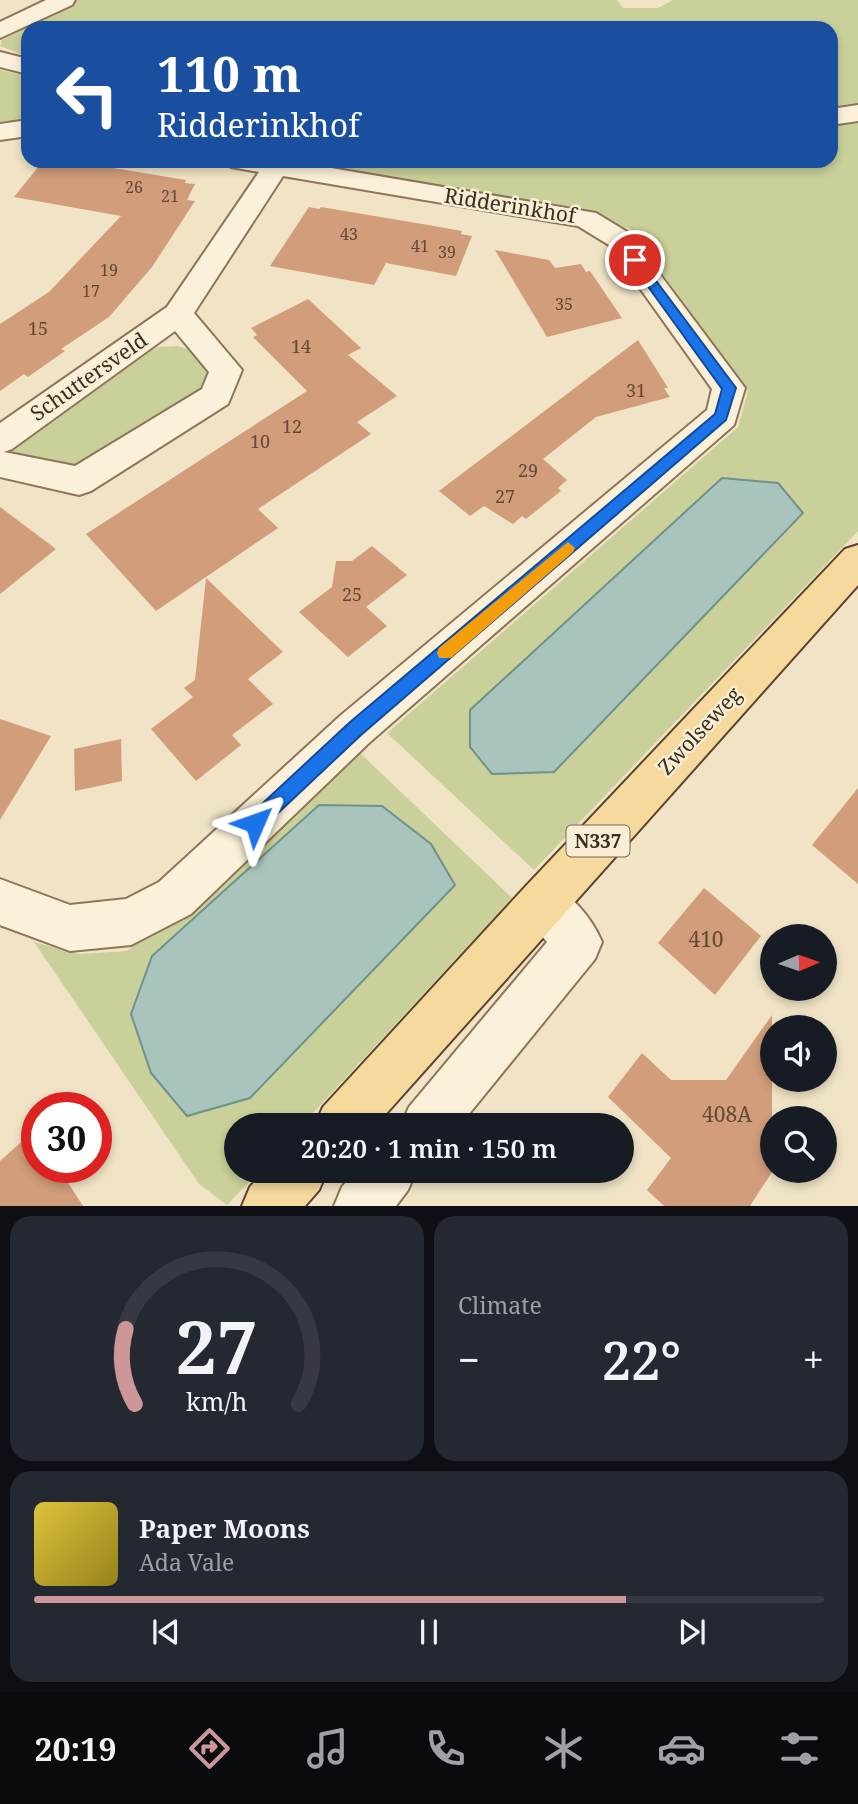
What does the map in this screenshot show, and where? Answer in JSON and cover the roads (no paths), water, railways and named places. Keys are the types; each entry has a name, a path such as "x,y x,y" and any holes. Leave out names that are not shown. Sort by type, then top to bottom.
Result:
{"main road":[{"name":"Zwolseweg","path":"352,1113 542,902 858,560"},
{"path":"269,1206 289,1183"}],"street":[{"path":"0,30 64,0"},
{"path":"0,59 21,65"},
{"path":"838,116 858,113"},
{"path":"0,132 21,129"},
{"name":"Schuttersveld","path":"0,440 178,314 256,168"},
{"name":"Ridderinkhof","path":"0,902 70,928 131,922 175,898 355,729 722,416 729,388 619,239 586,219 282,168"},
{"path":"0,464 79,481 216,396 226,370 178,314"},
{"path":"437,1113 578,942 542,902"},
{"path":"360,1206 379,1183"}],"water":[{"path":"722,478 778,483 803,513 554,772 492,774 470,747 470,710"},
{"path":"319,805 382,806 431,844 455,885 250,1098 187,1116 151,1073 131,1014 152,956"}]}
